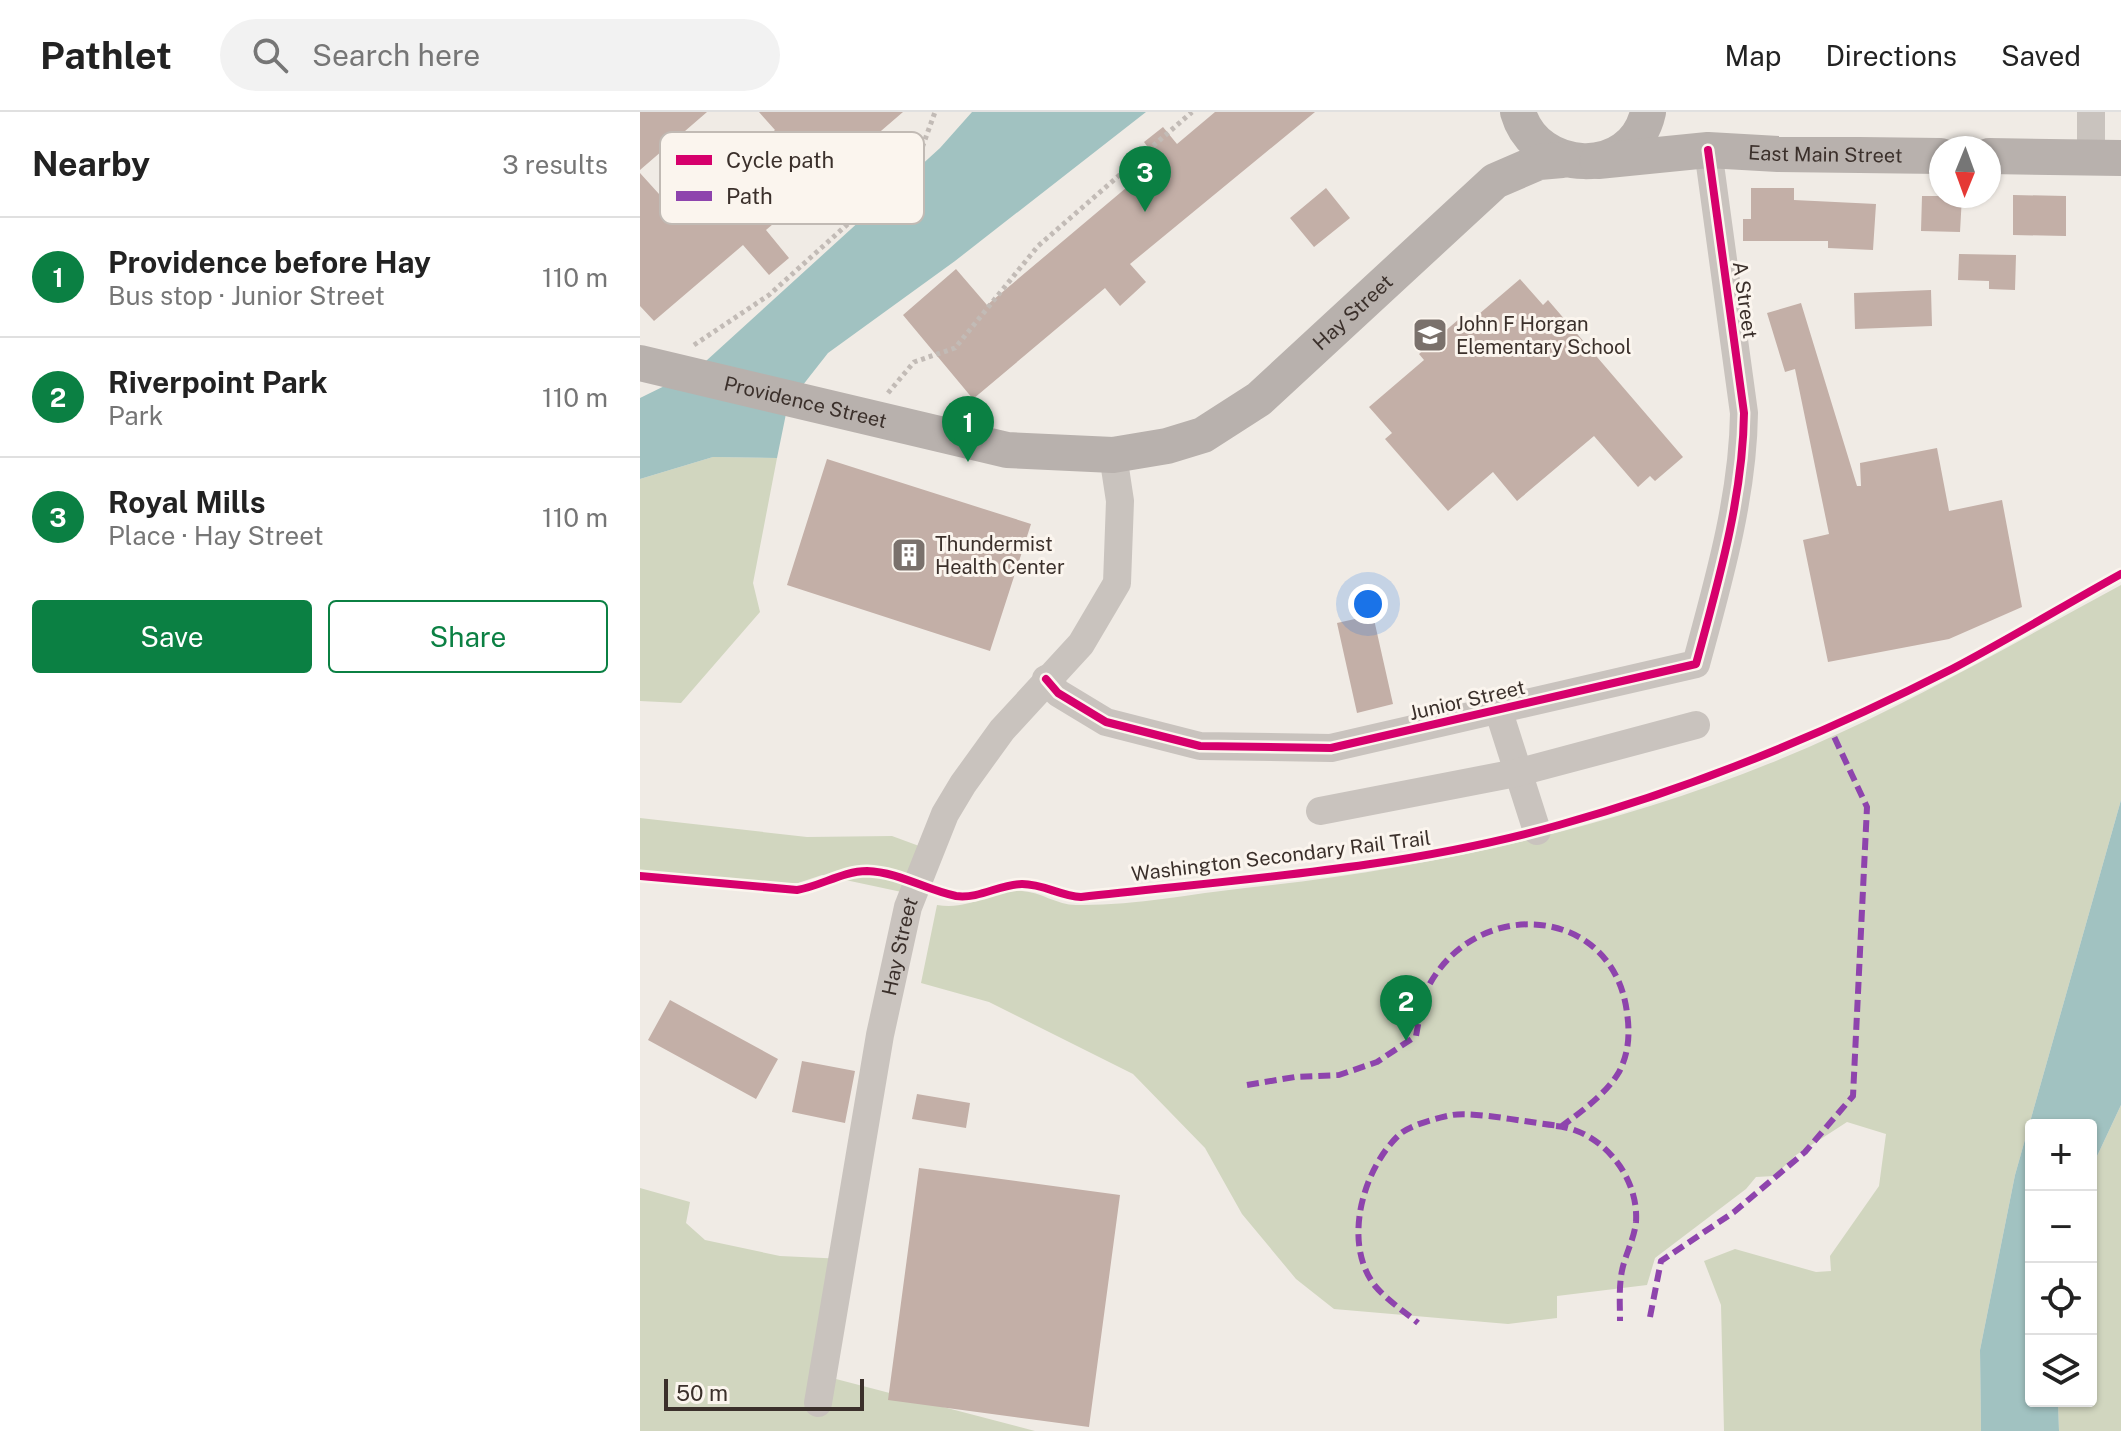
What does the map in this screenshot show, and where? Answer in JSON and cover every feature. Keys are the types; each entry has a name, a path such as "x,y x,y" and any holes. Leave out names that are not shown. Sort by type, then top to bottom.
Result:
{"main road":[{"path":"1516,112 1531,139 1580,160 1619,153 1636,137 1648,112"},
{"path":"1495,181 1516,112"},
{"name":"East Main Street","path":"1662,112 1678,135 1708,150"},
{"name":"East Main Street","path":"1580,160 1708,150 1929,156"},
{"path":"2001,156 2106,157"},
{"name":"Hay Street","path":"1113,455 1203,435 1271,388 1495,181 1539,162 1580,160"},
{"name":"Providence Street","path":"650,366 1007,450 1113,455"}],"street":[{"path":"2091,112 2106,157"},
{"name":"A Street","path":"1708,150 1744,413 1741,455"},
{"name":"Hay Street","path":"818,1403 872,1081 896,949 908,907 929,850 957,794 1002,730 1081,644 1117,583 1120,501 1113,455"},
{"name":"Junior Street","path":"1046,679 1058,693 1106,722 1200,746 1331,748 1696,664 1719,577 1741,455"},
{"path":"1498,709 1537,831"},
{"path":"1320,811 1516,773 1696,725"}],"path":[{"path":"924,142 935,112"},
{"path":"851,414 914,362 955,348 1038,246 1192,112"},
{"path":"650,366 769,295 848,224"}],"green space":[{"path":"713,457 777,458 753,583 760,612 681,703 640,701 640,479"},
{"path":"2121,585 2121,800 2031,1119 2025,1119 2025,1140 1980,1350 1981,1431 1724,1431 1721,1305 1704,1261 1735,1249 1816,1272 1831,1271 1830,1256 1879,1186 1886,1134 1847,1122 1796,1155 1774,1176 1756,1177 1746,1189 1655,1258 1647,1285 1557,1296 1557,1318 1508,1324 1334,1309 1296,1279 1242,1214 1205,1148 1133,1074 989,1002 921,983 937,905 961,905 1011,891 1036,894 1069,904 1118,904 1389,868 1532,839 1673,799 1809,747 1928,690"},
{"path":"640,818 807,837 892,836 930,850 911,894 822,875 798,883 739,884 731,888 640,870"},
{"path":"2121,1105 2121,1431 2059,1431 2058,1407 2097,1407 2097,1156"},
{"path":"640,1188 690,1202 686,1223 705,1240 780,1256 845,1259 836,1379 1035,1431 640,1431"}],"water":[{"path":"972,112 1146,112 955,261 828,353 788,404 777,458 713,457 640,479 640,398 695,371 857,224 924,224 924,163"},
{"path":"2121,800 2121,1105 2097,1156 2097,1119 2031,1119"},
{"path":"2025,1140 2025,1407 2058,1407 2059,1431 1981,1431 1980,1350"}],"building":[{"path":"640,112 707,112 684,132 660,132 660,153 640,170"},
{"path":"759,112 903,112 880,132 773,132 775,130"},
{"path":"1215,112 1315,112 1130,264 1146,282 1120,306 1105,288 973,399 903,315 956,269 987,305 1158,161 1144,142 1163,127 1177,144"},
{"path":"640,173 660,195 660,224 773,224 766,230 789,258 769,275 743,245 654,321 640,306"},
{"path":"1326,188 1350,218 1314,247 1290,218"},
{"path":"1751,188 1794,188 1794,200 1876,204 1873,250 1828,248 1828,241 1743,241 1743,219 1751,219"},
{"path":"2013,195 2066,196 2066,236 2013,235"},
{"path":"1922,196 1929,196 1929,208 1961,208 1960,232 1921,231"},
{"path":"1959,254 2016,255 2015,290 1989,289 1989,281 1958,280"},
{"path":"1520,279 1543,305 1548,300 1683,457 1655,481 1650,476 1638,487 1594,436 1517,501 1493,472 1448,511 1385,439 1392,433 1369,407 1424,360 1419,354 1459,319 1465,326"},
{"path":"1931,290 1932,326 1855,329 1854,293"},
{"path":"1801,303 1857,486 1861,486 1860,463 1937,448 1949,511 2002,500 2022,607 1949,639 1828,662 1803,540 1829,534 1795,369 1785,372 1767,313"},
{"name":"Thundermist Health Center","path":"827,459 1031,524 990,651 787,585"},
{"path":"1373,615 1393,704 1357,713 1337,623"},
{"path":"670,1000 778,1059 756,1099 648,1040"},
{"path":"802,1061 855,1071 845,1123 792,1112"},
{"path":"917,1094 970,1103 966,1128 912,1119"},
{"path":"919,1168 1120,1195 1089,1427 888,1400"}],"marked path":[{"path":"1650,1317 1661,1261 1734,1212 1805,1152 1853,1096 1867,807 1830,728"},
{"path":"1247,1085 1295,1077 1339,1075 1377,1062 1416,1036 1427,989 1449,958 1477,937 1508,926 1540,925 1571,933 1597,950 1617,977 1628,1020 1625,1058 1607,1088 1578,1114 1562,1126 1462,1114 1439,1118 1400,1134 1376,1166 1367,1186 1358,1229 1365,1269 1376,1287 1418,1323"},
{"path":"1556,1126 1572,1129 1602,1146 1624,1172 1631,1188 1636,1222 1622,1270 1620,1321"}],"cycle path":[{"path":"1046,679 1058,693 1106,722 1200,746 1331,748 1696,664 1734,508 1744,413 1708,150"},
{"name":"Washington Secondary Rail Trail","path":"640,876 797,890 849,873 867,871 890,874 956,896 1022,884 1081,897 1322,871 1500,840 1610,810 1760,757 1952,669 2121,574"}],"place":[{"name":"Royal Mills","path":"1145,212"},
{"name":"John F Horgan Elementary School","path":"1430,335"},
{"name":"Providence before Hay","path":"968,462"},
{"name":"Thundermist Health Center","path":"909,555"},
{"name":"Riverpoint Park","path":"1406,1041"}]}
